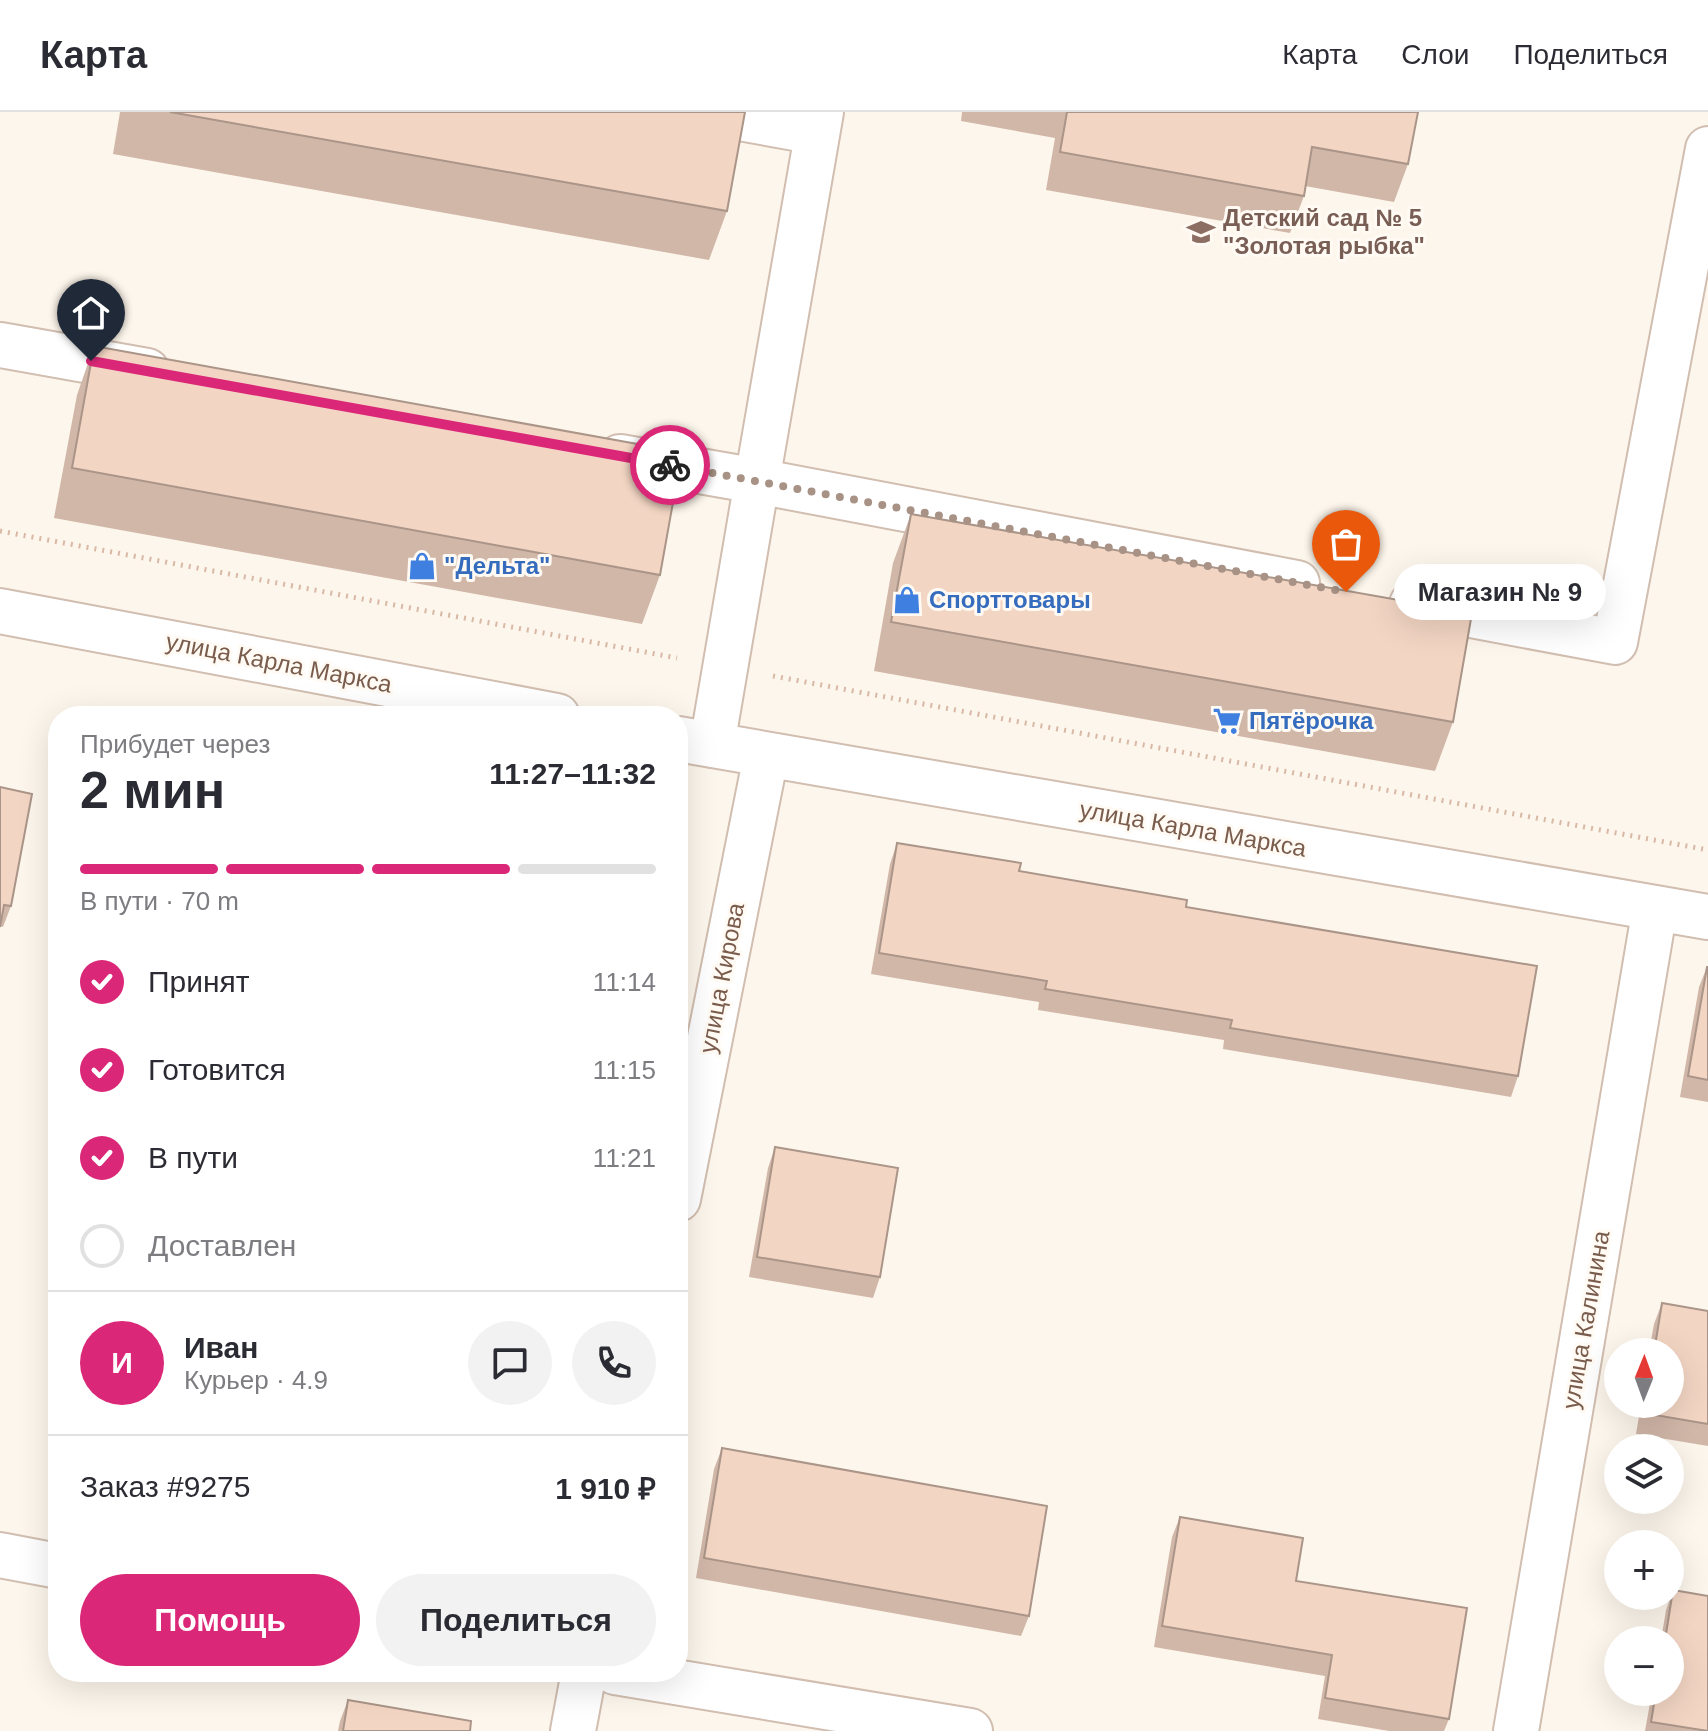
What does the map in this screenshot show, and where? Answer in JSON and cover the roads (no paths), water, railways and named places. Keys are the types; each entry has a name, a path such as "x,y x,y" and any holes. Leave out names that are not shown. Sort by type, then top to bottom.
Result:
{"street":[{"path":"695,742 726,667 819,122 706,112"},
{"path":"1377,598 1615,642 1708,149"},
{"path":"0,345 185,378"},
{"path":"587,451 1330,589"},
{"name":"улица Карла Маркса","path":"0,611 504,706"},
{"name":"улица Карла Маркса","path":"695,742 1708,917"},
{"name":"улица Кирова","path":"688,1149 766,756"},
{"name":"улица Калинина","path":"1516,1731 1655,908"},
{"path":"0,1555 48,1564"},
{"path":"573,1731 582,1682"},
{"path":"675,1682 970,1731"}],"place":[{"name":"Детский сад № 5 \"Золотая рыбка\"","path":"1201,232"},
{"name":"\"Дельта\"","path":"422,566"},
{"name":"Магазин № 9","path":"1346,592"},
{"name":"Спорттовары","path":"907,600"},
{"name":"Пятёрочка","path":"1227,721"}]}
